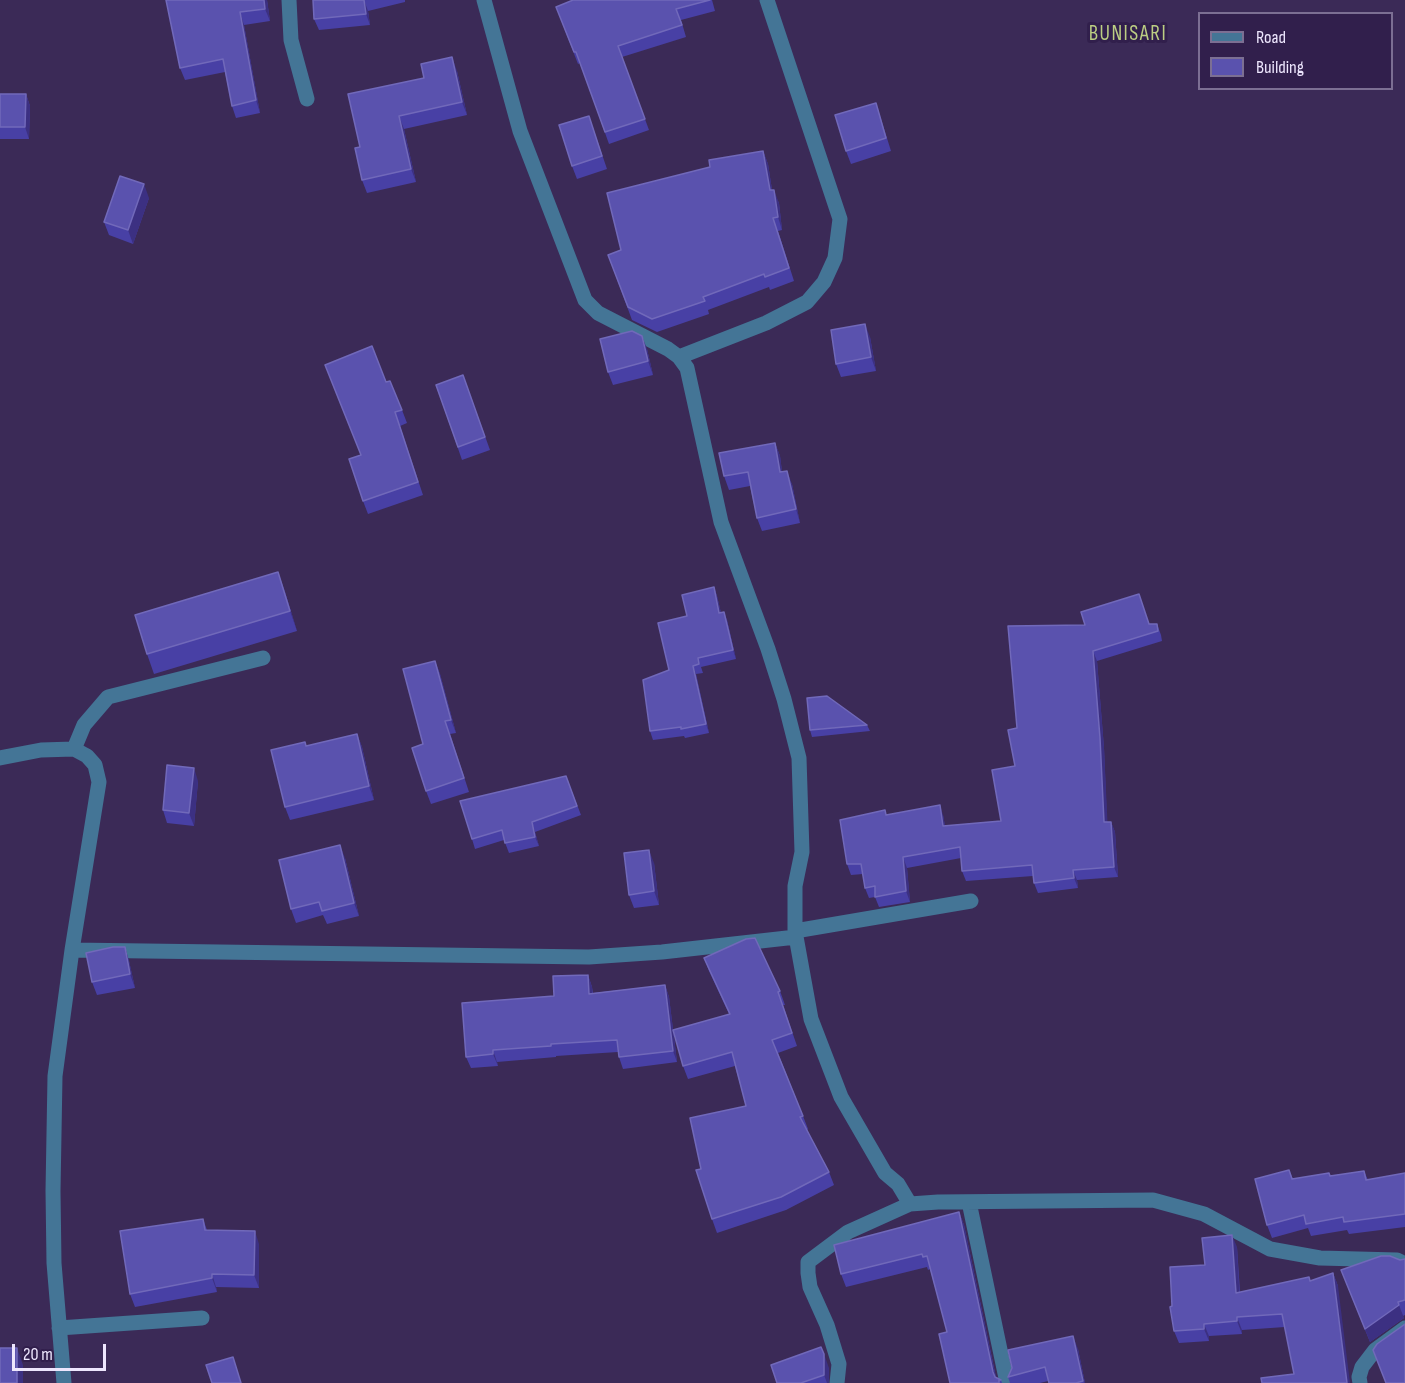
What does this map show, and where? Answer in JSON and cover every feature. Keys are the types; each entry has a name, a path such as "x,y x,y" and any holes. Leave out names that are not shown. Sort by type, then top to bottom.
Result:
{"street":[{"path":"290,0 291,40 307,99"},
{"path":"484,0 520,131 585,300 598,313 668,349 679,357 687,368 721,522 768,649 799,758 802,852 795,886 796,934 811,1019 841,1097 875,1158 885,1173 898,1184 910,1203"},
{"path":"679,357 766,323 807,302 824,282 835,258 840,219 767,0"},
{"path":"74,749 84,725 108,697 263,658"},
{"path":"0,758 41,750 74,749 87,756 95,765 99,782 72,950 55,1076 52,1191 54,1263 64,1383"},
{"path":"72,950 589,957 662,952 796,934 971,901"},
{"path":"837,1383 839,1364 827,1325 810,1287 808,1262 848,1232 910,1203 1153,1200 1204,1215 1270,1249 1320,1258 1397,1260 1405,1264"},
{"path":"969,1202 1007,1383"},
{"path":"59,1328 202,1318"},
{"path":"1360,1383 1362,1367 1375,1350 1405,1328"}],"building":[{"path":"166,0 264,0 265,9 240,12 256,100 232,106 223,59 180,68"},
{"path":"313,0 364,0 366,14 314,19"},
{"path":"573,0 710,0 676,9 682,25 618,46 645,119 605,132 576,52 574,52 556,7"},
{"path":"452,57 462,102 399,116 411,169 362,180 355,148 360,147 348,94 424,78 421,64"},
{"path":"0,94 26,94 25,127 0,127"},
{"path":"876,103 886,138 846,151 835,115"},
{"path":"589,116 602,156 572,166 559,125"},
{"path":"763,151 770,190 774,190 778,217 773,218 789,268 765,277 764,274 703,297 705,301 652,319 628,307 608,255 621,250 607,193 710,167 709,160"},
{"path":"120,176 144,184 128,230 104,222"},
{"path":"865,324 871,357 836,364 831,330"},
{"path":"632,331 642,336 648,361 608,372 600,339"},
{"path":"372,346 386,382 390,381 402,410 395,412 418,482 363,501 349,459 361,455 325,365"},
{"path":"463,375 485,437 458,447 436,385"},
{"path":"775,443 780,472 787,471 796,509 757,518 748,472 724,476 719,453"},
{"path":"278,572 290,611 147,654 135,615"},
{"path":"714,587 719,613 724,612 733,650 698,658 699,664 693,666 706,724 681,729 681,727 650,731 643,680 669,670 658,623 687,616 682,595"},
{"path":"1139,594 1149,624 1157,624 1158,631 1093,651 1104,822 1111,822 1114,867 1073,870 1074,878 1034,883 1032,865 962,871 960,847 903,857 906,891 875,897 875,886 865,888 861,864 847,864 840,820 885,810 886,815 940,805 943,826 1001,821 992,770 1015,766 1008,730 1017,728 1008,626 1085,625 1081,612"},
{"path":"435,661 451,720 445,721 464,778 426,791 412,748 423,744 403,669"},
{"path":"827,696 867,725 810,730 807,698"},
{"path":"357,734 369,786 285,807 271,750 305,742 306,746"},
{"path":"167,765 194,768 189,813 163,810"},
{"path":"566,776 577,806 532,822 535,837 505,843 502,830 472,839 460,801"},
{"path":"340,845 354,903 322,911 319,902 291,909 279,860"},
{"path":"649,850 654,891 629,895 624,853"},
{"path":"755,938 780,991 778,992 792,1033 772,1040 803,1116 800,1117 829,1172 781,1197 712,1219 696,1170 701,1169 690,1118 746,1106 732,1052 683,1066 673,1030 730,1014 704,958 746,939"},
{"path":"113,947 125,947 130,974 92,982 86,953"},
{"path":"588,975 589,994 665,985 673,1051 619,1057 617,1040 493,1050 493,1054 466,1057 462,1003 554,996 553,976"},
{"path":"1289,1170 1292,1179 1329,1173 1330,1176 1364,1171 1366,1180 1405,1173 1405,1214 1344,1222 1343,1217 1306,1224 1304,1215 1267,1225 1255,1179"},
{"path":"959,1212 993,1372 995,1377 1001,1380 999,1383 950,1383 939,1334 947,1332 927,1256 923,1257 922,1254 841,1274 834,1245"},
{"path":"203,1219 205,1230 255,1231 254,1275 212,1274 212,1278 130,1294 120,1231"},
{"path":"1232,1235 1236,1293 1309,1277 1310,1281 1333,1273 1347,1383 1262,1383 1261,1378 1294,1374 1282,1314 1237,1317 1237,1321 1204,1324 1204,1329 1174,1331 1170,1307 1172,1306 1170,1267 1205,1265 1202,1238"},
{"path":"1381,1256 1405,1259 1405,1300 1398,1302 1399,1305 1365,1329 1341,1270"},
{"path":"1405,1324 1405,1383 1386,1383 1373,1350 1377,1344"},
{"path":"1073,1336 1083,1381 1049,1383 1045,1367 1008,1377 1012,1368 1008,1350"},
{"path":"821,1347 824,1354 824,1375 801,1383 777,1383 771,1365"},
{"path":"0,1348 17,1348 17,1383 0,1383"},
{"path":"233,1357 241,1383 212,1383 206,1365"}],"district":[{"name":"BUNISARI","path":"1128,35"}]}
